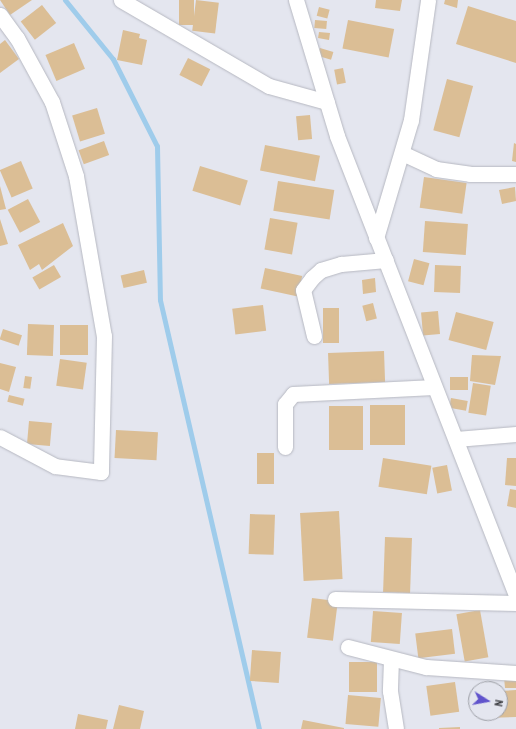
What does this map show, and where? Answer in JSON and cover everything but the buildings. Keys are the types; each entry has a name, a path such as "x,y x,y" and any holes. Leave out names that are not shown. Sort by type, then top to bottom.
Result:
{"street":[{"path":"121,0 269,86 326,102"},
{"path":"296,0 326,102 376,238 386,260 516,595"},
{"path":"376,238 402,154 421,67 428,0"},
{"path":"0,15 17,38 52,102 76,176 104,336 101,472 55,466 0,437"},
{"path":"402,154 436,168 470,174 516,174"},
{"path":"314,336 303,290 312,278 321,270 341,264 386,260"},
{"path":"285,447 285,404 294,394 434,387"},
{"path":"456,440 516,434"},
{"path":"335,599 516,603"},
{"path":"348,647 391,659 470,672 516,674"},
{"path":"391,659 390,691 396,729"}],"waterway":[{"path":"65,0 113,59 157,146 160,300 259,729"}]}
